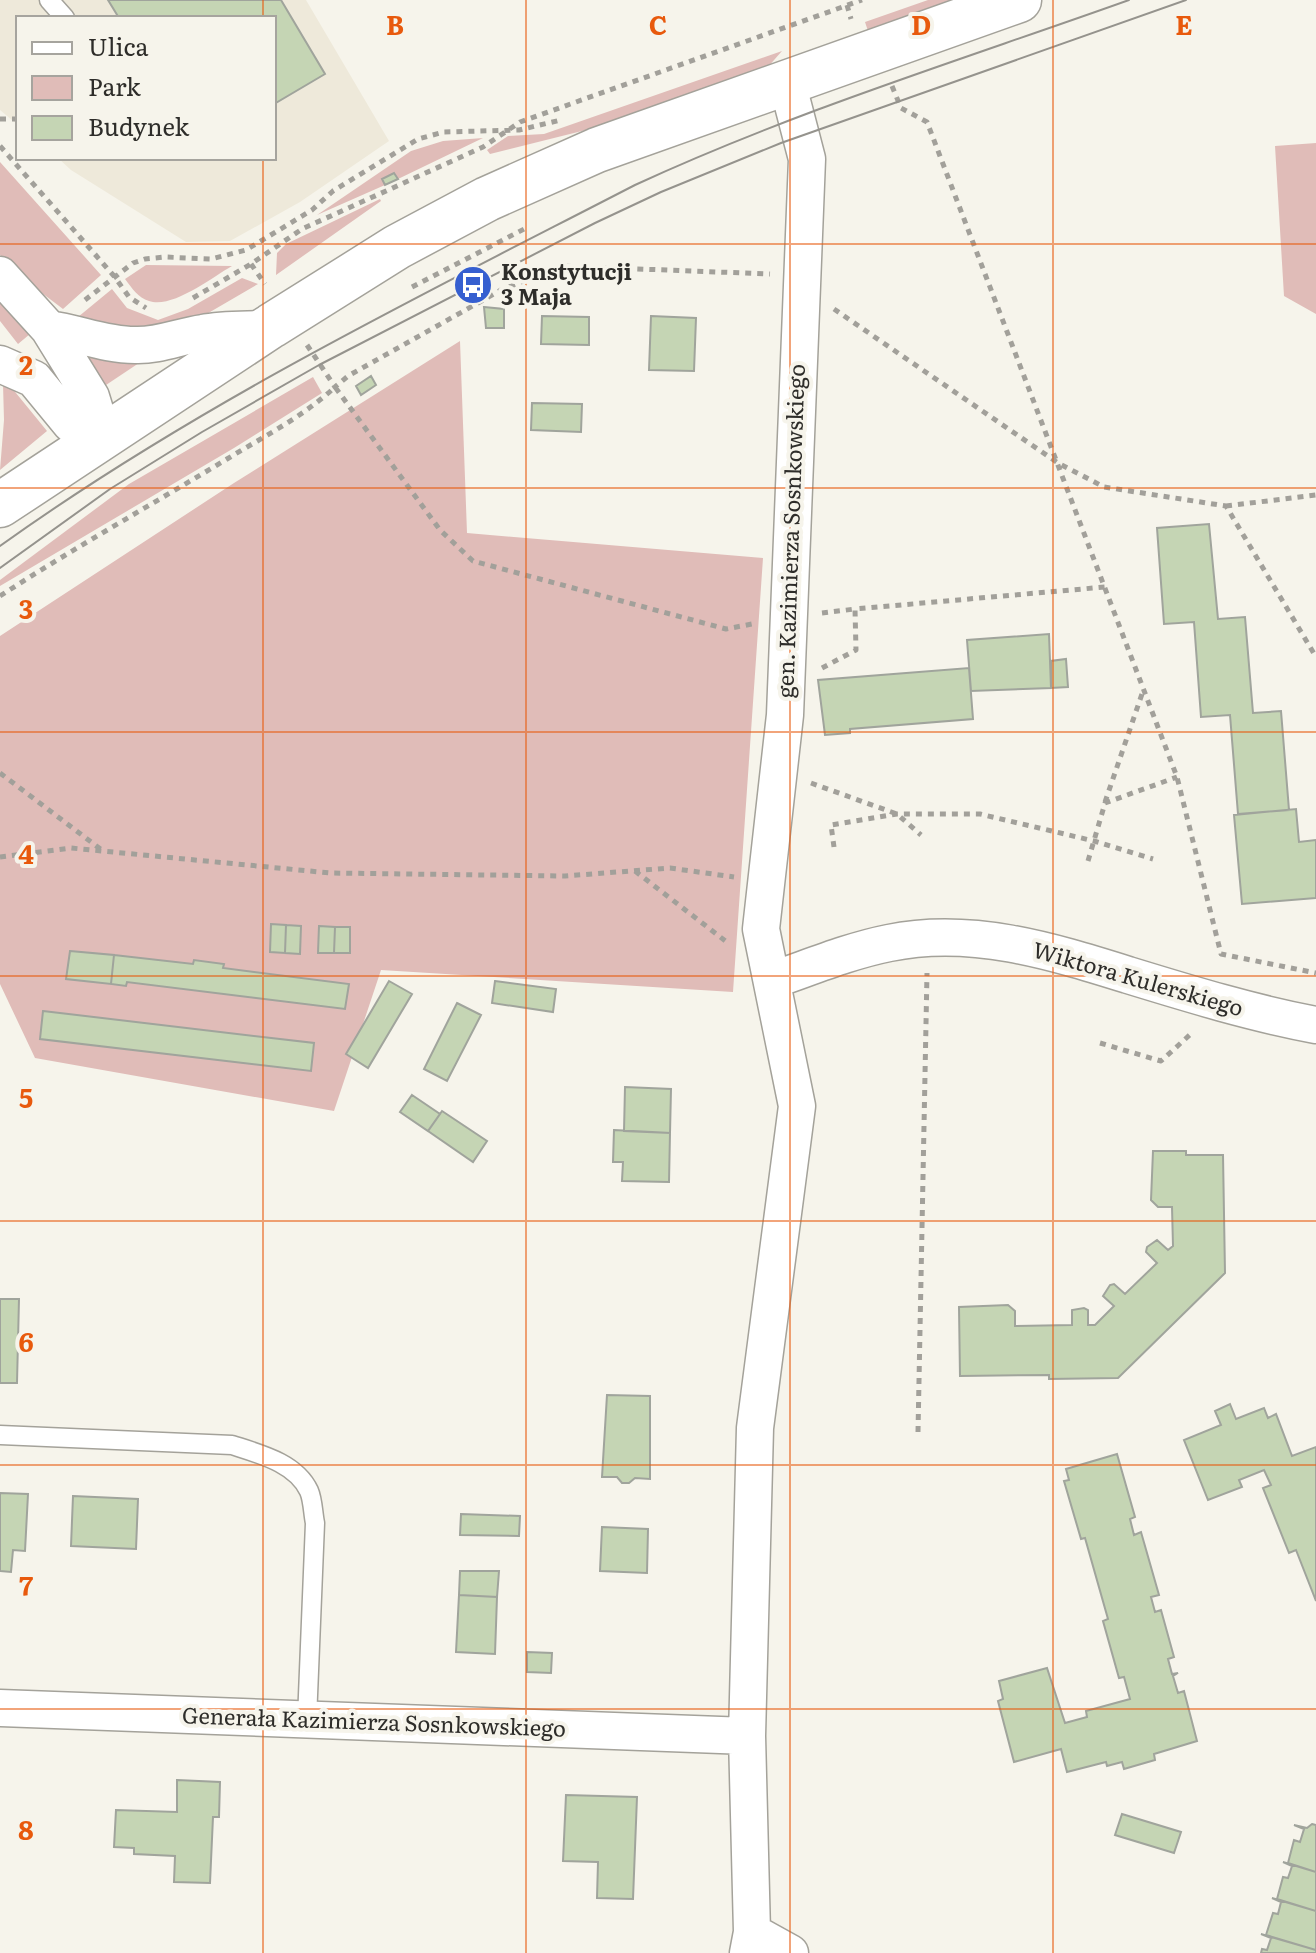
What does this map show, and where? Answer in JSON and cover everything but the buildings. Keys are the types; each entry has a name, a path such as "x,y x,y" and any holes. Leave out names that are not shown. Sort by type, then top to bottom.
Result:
{"street":[{"path":"0,505 266,329 397,247 487,199 597,150 1019,0"},
{"name":"gen. Kazimierza Sosnkowskiego","path":"773,980 761,929 785,715 807,159 787,82"},
{"path":"0,275 49,329 91,397 103,436"},
{"path":"49,329 133,346 161,344 203,333 266,329"},
{"path":"1,367 34,379 71,424 103,436"},
{"name":"Wiktora Kulerskiego","path":"773,980 891,942 950,938 997,941 1060,953 1271,1017 1316,1025"},
{"path":"773,980 797,1106 755,1428 747,1736 750,1942 790,1953"},
{"name":"Generała Kazimierza Sosnkowskiego","path":"0,1708 747,1736"}],"lane":[{"path":"49,0 63,16"},
{"path":"0,1435 232,1445 265,1456 294,1471 310,1492 315,1523 307,1720"}],"path":[{"path":"190,299 251,264 302,229 483,147 520,122 862,0"},
{"path":"839,23 865,15"},
{"path":"79,304 133,263 145,259 211,259 246,250 418,139 444,132 507,131 574,116"},
{"path":"927,122 1177,777 1221,954 1316,973"},
{"path":"0,146 129,297 151,310"},
{"path":"405,291 528,226"},
{"path":"343,379 501,290 561,266 777,274 800,286 1058,463 1104,487 1226,506 1316,495"},
{"path":"306,344 316,338"},
{"path":"0,596 321,401 335,387 440,530 473,561 726,629 787,617"},
{"path":"1226,506 1316,657"},
{"path":"817,671 856,650 855,609 1105,587"},
{"path":"1088,861 1144,689"},
{"path":"0,773 104,851"},
{"path":"1105,803 1177,777"},
{"path":"799,779 897,814 921,835"},
{"path":"834,847 831,825 897,814 980,814 1094,841 1153,859"},
{"path":"0,857 71,848 330,873 565,876 670,868 767,882"},
{"path":"634,871 773,980"},
{"path":"918,1432 927,939"}],"shaded area":[{"path":"0,0 306,0 389,141 300,202 230,241 186,242 71,170 60,160 276,160 276,16 16,16 16,123 0,110"}],"green space":[{"path":"928,0 955,0 868,31 865,22"},
{"path":"782,51 767,68 598,127 490,154 487,150 508,136 544,134"},
{"path":"483,138 398,179 394,173 382,179 385,185 317,215 411,151 443,141"},
{"path":"1316,143 1316,314 1284,296 1275,146"},
{"path":"0,162 101,275 63,309 30,284 0,255"},
{"path":"380,199 276,275 277,253 286,244"},
{"path":"146,265 232,266 180,297 158,302 142,298 125,279"},
{"path":"242,278 258,284 186,326 125,331 78,317 112,289 127,308 158,320 188,309"},
{"path":"0,297 30,334 18,344 0,321"},
{"path":"71,341 139,363 106,385 101,385"},
{"path":"460,341 467,533 763,558 733,992 381,970 334,1111 35,1058 0,984 0,636 234,483"},
{"path":"313,377 322,393 0,586 0,580 129,484"},
{"path":"7,382 47,431 0,470 3,384"}],"tram line":[{"path":"0,546 152,445 310,354 635,185 756,133 1129,0"},
{"path":"0,568 110,489 202,432 319,365 595,223 661,192 781,143 1186,0"}],"place":[{"name":"Konstytucji 3 Maja","path":"473,285"}]}
